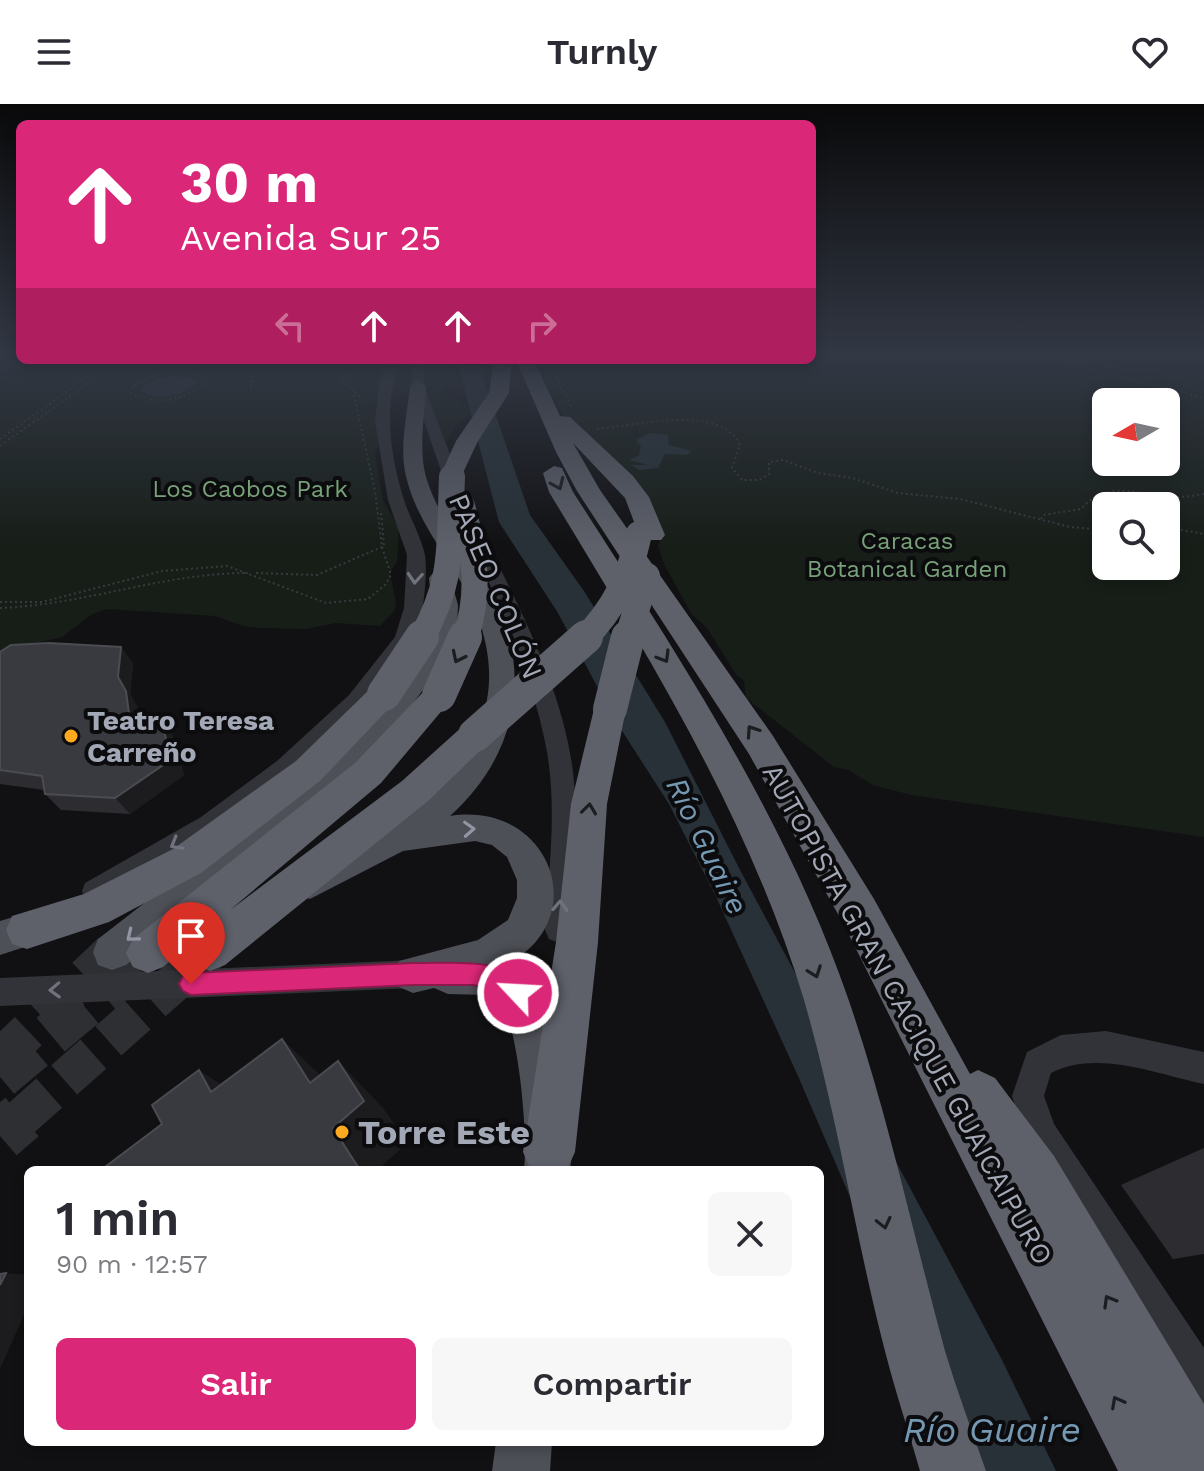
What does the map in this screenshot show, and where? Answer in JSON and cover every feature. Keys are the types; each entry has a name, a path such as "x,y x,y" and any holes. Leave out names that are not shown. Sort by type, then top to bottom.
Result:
{"highway":[{"path":"13,934 94,909 187,861 308,771 384,694 416,649 435,611 448,573 452,474 481,420"},
{"name":"AUTOPISTA GRAN CACIQUE GUAICAIPURO","path":"530,420 561,492 719,753 788,899 826,1000 864,1138 916,1354 953,1471"},
{"name":"AUTOPISTA GRAN CACIQUE GUAICAIPURO","path":"562,420 589,491 761,745 902,991 1153,1471"},
{"path":"548,1161 577,942 589,804 631,624 654,555 645,535 637,497 625,481 571,431 566,420"},
{"path":"130,952 368,773 439,695 467,640 478,570 452,474"},
{"path":"210,951 415,791 582,640 617,599 645,535"},
{"path":"902,991 1035,1175 1204,1465"},
{"path":"916,1354 937,1471"}],"main road":[{"path":"210,951 309,885 429,818 472,773 492,734 504,666 491,619 429,511 416,479 415,420"},
{"path":"130,952 359,753 433,657 444,633 445,605 435,548 385,469"},
{"path":"392,841 456,829 487,828 517,846 534,873 538,888 536,907 528,926 509,944 483,957 413,974"},
{"path":"413,974 473,975 499,979 518,993 529,1017 548,1161"},
{"path":"521,1471 524,1446"}],"street":[{"path":"13,934 210,824 285,767 357,700 405,638 413,608 415,546 385,469 382,420"},
{"name":"PASEO COLÓN","path":"433,420 459,498 525,642 558,752 563,841 548,1161"},
{"path":"0,992 413,974"},
{"path":"1204,1068 1106,1047 1061,1051 1038,1063 1028,1096 1041,1134 1204,1384"}],"path":[{"path":"0,439 27,420"},
{"path":"0,446 37,420"},
{"path":"0,602 42,602 162,571 227,566 326,603 368,599 379,591 391,575 386,551 382,547 375,491 359,420"},
{"path":"593,428 656,421 715,423 733,429 738,436 740,450 732,468 742,480 765,478 769,474 769,462 783,460 818,473 852,478 889,492 960,499 1070,527 1092,529"},
{"path":"0,608 35,609 146,582 222,572 317,575 384,546 374,475 385,469"},
{"path":"1041,519 1043,515 1081,509 1090,498 1105,491 1132,490 1177,497 1204,494"},
{"path":"1180,530 1204,534"}],"green space":[{"name":"Los Caobos Park","path":"0,420 378,420 381,442 375,453 383,500 399,529 397,562 390,573 396,603 394,611 380,626 336,623 306,629 261,628 243,626 215,616 107,609 92,614 62,637 0,652"},
{"name":"Los Caobos Park","path":"432,420 462,420 445,443"},
{"name":"Caracas Botanical Garden","path":"567,420 1092,420 1092,476 1180,476 1180,420 1204,420 1204,837 911,795 873,785 848,770 834,767 746,698 744,680 737,676 707,628 692,615 664,564 658,546 661,539"}],"water":[{"name":"Río Guaire","path":"473,420 497,420 530,515 584,591 665,722 739,868 1002,1360 1056,1471 968,1471 798,1076 717,899 669,804 615,720 558,613 499,522"},
{"path":"649,433 668,435 669,445 692,451 687,455 665,454 658,468 640,470 631,465 648,465 629,460 639,455 641,447 636,440"}],"building":[{"name":"Teatro Teresa Carreño","path":"49,643 121,647 118,677 126,691 130,721 160,718 172,759 115,798 45,794 42,776 0,770 0,652 11,645"},
{"path":"282,1039 310,1083 338,1061 364,1101 333,1128 357,1166 106,1166 162,1124 152,1105 199,1070 211,1092"}],"tunnel":[{"path":"20,1119 210,951"},
{"path":"0,1058 112,952"},
{"path":"0,1077 148,953"},
{"path":"0,1136 22,1117"}],"place":[{"name":"Teatro Teresa Carreño","path":"71,736"},
{"name":"Torre Este","path":"342,1132"}],"route":[{"path":"191,984 413,974 473,975 499,979 518,993"}]}
